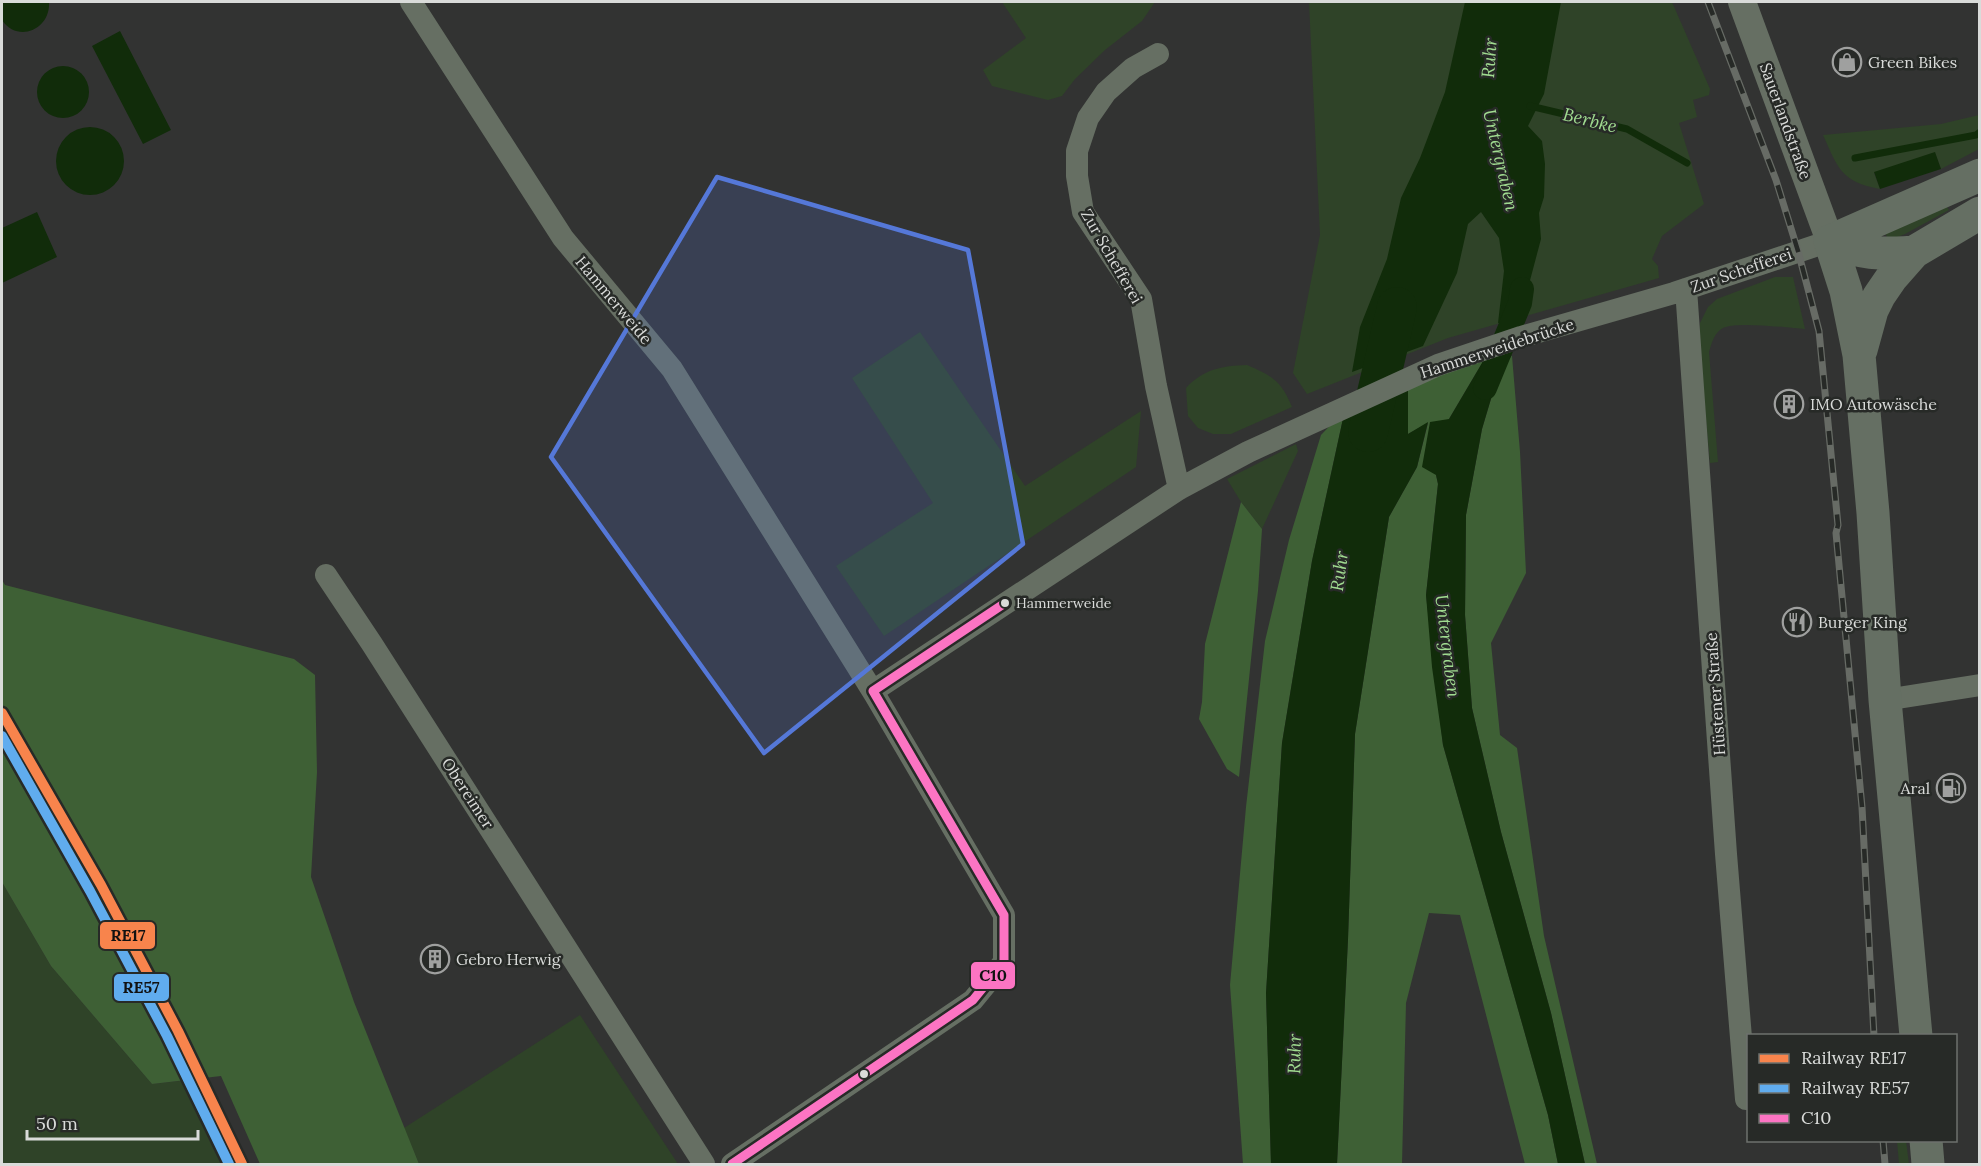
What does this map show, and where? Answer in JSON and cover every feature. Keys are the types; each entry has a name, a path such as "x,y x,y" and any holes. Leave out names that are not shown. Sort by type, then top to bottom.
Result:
{"main road":[{"path":"1830,241 1980,176"},
{"path":"1859,355 1872,310 1892,277 1914,252 1980,213"},
{"path":"1830,241 1855,251 1870,253 1914,252"},
{"path":"1830,241 1846,291 1859,355 1886,700 1916,1034"},
{"path":"1926,1142 1928,1164"}],"street":[{"name":"Hammerweide","path":"411,2 563,238 672,369 873,691 1004,915 1004,962 973,1000 732,1164"},
{"name":"Sauerlandstraße","path":"1742,2 1830,241"},
{"name":"Zur Schefferei","path":"1158,54 1132,68 1106,92 1088,118 1077,151 1077,176 1083,212 1141,299 1156,386 1179,489"},
{"name":"Zur Schefferei","path":"1651,299 1830,241"},
{"name":"Hüstener Straße","path":"1686,289 1726,854 1746,1099"},
{"name":"Hammerweidebrücke","path":"1179,489 1248,452 1438,365 1521,337 1651,299"},
{"path":"873,691 1179,489"},
{"name":"Obereimer","path":"326,575 705,1164"},
{"path":"1886,700 1980,685"}],"highlighted area":[{"path":"717,177 968,250 1023,544 764,753 551,457"}],"shaded area":[{"path":"1002,2 1155,2 1142,21 1105,50 1075,79 1062,96 1048,100 992,86 983,70 1026,38"},
{"path":"1309,2 1672,2 1710,89 1709,95 1693,100 1697,117 1679,123 1704,204 1662,236 1652,259 1658,266 1659,278 1448,338 1307,394 1293,373 1320,235"},
{"path":"1979,115 1979,149 1941,169 1935,153 1874,173 1880,189 1857,182 1842,172 1823,135 1941,124"},
{"path":"1947,207 1949,210 1888,241 1884,227"},
{"path":"1775,277 1793,277 1805,329 1739,325 1723,328 1715,335 1709,352 1718,462 1710,463 1699,345 1700,323 1708,307 1717,299"},
{"path":"920,332 1025,486 1141,411 1136,467 884,636 836,566 933,503 852,378"},
{"path":"1511,356 1520,452 1526,573 1491,643 1500,735 1517,748 1544,936 1597,1164 1585,1164 1551,1013 1501,832 1472,708 1465,615 1466,515 1482,429 1496,382"},
{"path":"1485,358 1449,419 1436,475 1438,484 1426,595 1443,745 1548,1115 1558,1164 1525,1164 1460,915 1429,913 1406,1003 1402,1164 1337,1164 1355,734 1389,517 1417,467 1428,423 1408,434 1408,389 1344,414 1312,561 1282,743 1266,993 1271,1164 1243,1164 1230,985 1246,807 1265,641 1289,540 1321,435 1343,412"},
{"path":"1247,365 1275,380 1292,407 1231,434 1213,434 1198,428 1188,416 1186,388 1199,377 1213,370"},
{"path":"1296,444 1298,451 1262,529 1227,479"},
{"path":"1241,502 1262,529 1239,777 1227,769 1199,719 1205,644"},
{"path":"2,580 5,585 294,659 315,675 317,772 311,877 354,1002 419,1164 260,1164 221,1076 152,1084 51,966 2,882"},
{"path":"2,882 51,966 152,1084 188,1080 227,1164 2,1164"},
{"path":"580,1015 678,1164 419,1164 404,1128"},
{"path":"1897,1142 1906,1142 1909,1164 1899,1164"}],"water":[{"path":"2,2 49,2 48,12 45,20 39,26 24,32 16,31 2,20"},
{"path":"1465,2 1561,2 1544,94 1528,126 1542,141 1545,164 1544,197 1539,213 1541,239 1520,318 1498,323 1504,271 1499,238 1481,212 1468,224 1457,273 1423,346 1352,372 1360,327 1387,259 1401,198 1420,158 1445,92"},
{"path":"120,31 171,130 143,144 92,46"},
{"path":"58,66 68,66 77,70 85,78 89,92 85,106 77,114 68,118 58,118 49,114 41,106 37,97 37,87 41,78 49,70"},
{"path":"97,127 109,133 118,142 124,154 122,174 114,185 97,195 83,195 66,185 58,174 56,154 66,137 77,129"},
{"path":"1935,152 1941,169 1880,189 1874,172"},
{"path":"37,212 57,257 2,283 2,228"},
{"path":"1511,356 1496,382 1482,429 1466,515 1465,615 1472,708 1501,832 1551,1013 1585,1164 1558,1164 1548,1115 1443,745 1432,667 1426,595 1438,484 1436,475 1422,467 1430,422 1449,419 1485,358"},
{"path":"1408,389 1408,434 1428,422 1417,467 1389,517 1355,734 1337,1164 1271,1164 1266,993 1282,743 1312,561 1344,414"}],"waterway":[{"name":"Berbke","path":"1530,106 1627,129 1687,163"},
{"name":"Berbke","path":"1855,158 1976,135 1980,132"},
{"name":"Untergraben","path":"1485,388 1520,303 1522,289"},
{"name":"Ruhr","path":"1368,432 1397,307"}],"railway":[{"path":"1708,2 1776,180 1819,331 1862,807 1874,1034"},
{"path":"1883,1142 1885,1164"}],"rail line":[{"name":"RE17","path":"2,713 101,885 178,1031 242,1164"},
{"name":"RE57","path":"2,736 90,891 167,1036 229,1164"}],"transit line":[{"name":"C10","path":"873,691 1005,603"},
{"name":"C10","path":"732,1164 973,1000 1004,962 1004,915 873,691"}],"place":[{"name":"Green Bikes","path":"1847,62"},
{"name":"IMO Autowäsche","path":"1789,404"},
{"name":"Hammerweide","path":"1005,603"},
{"name":"Burger King","path":"1797,622"},
{"name":"Aral","path":"1951,788"},
{"name":"Gebro Herwig","path":"435,959"}]}
